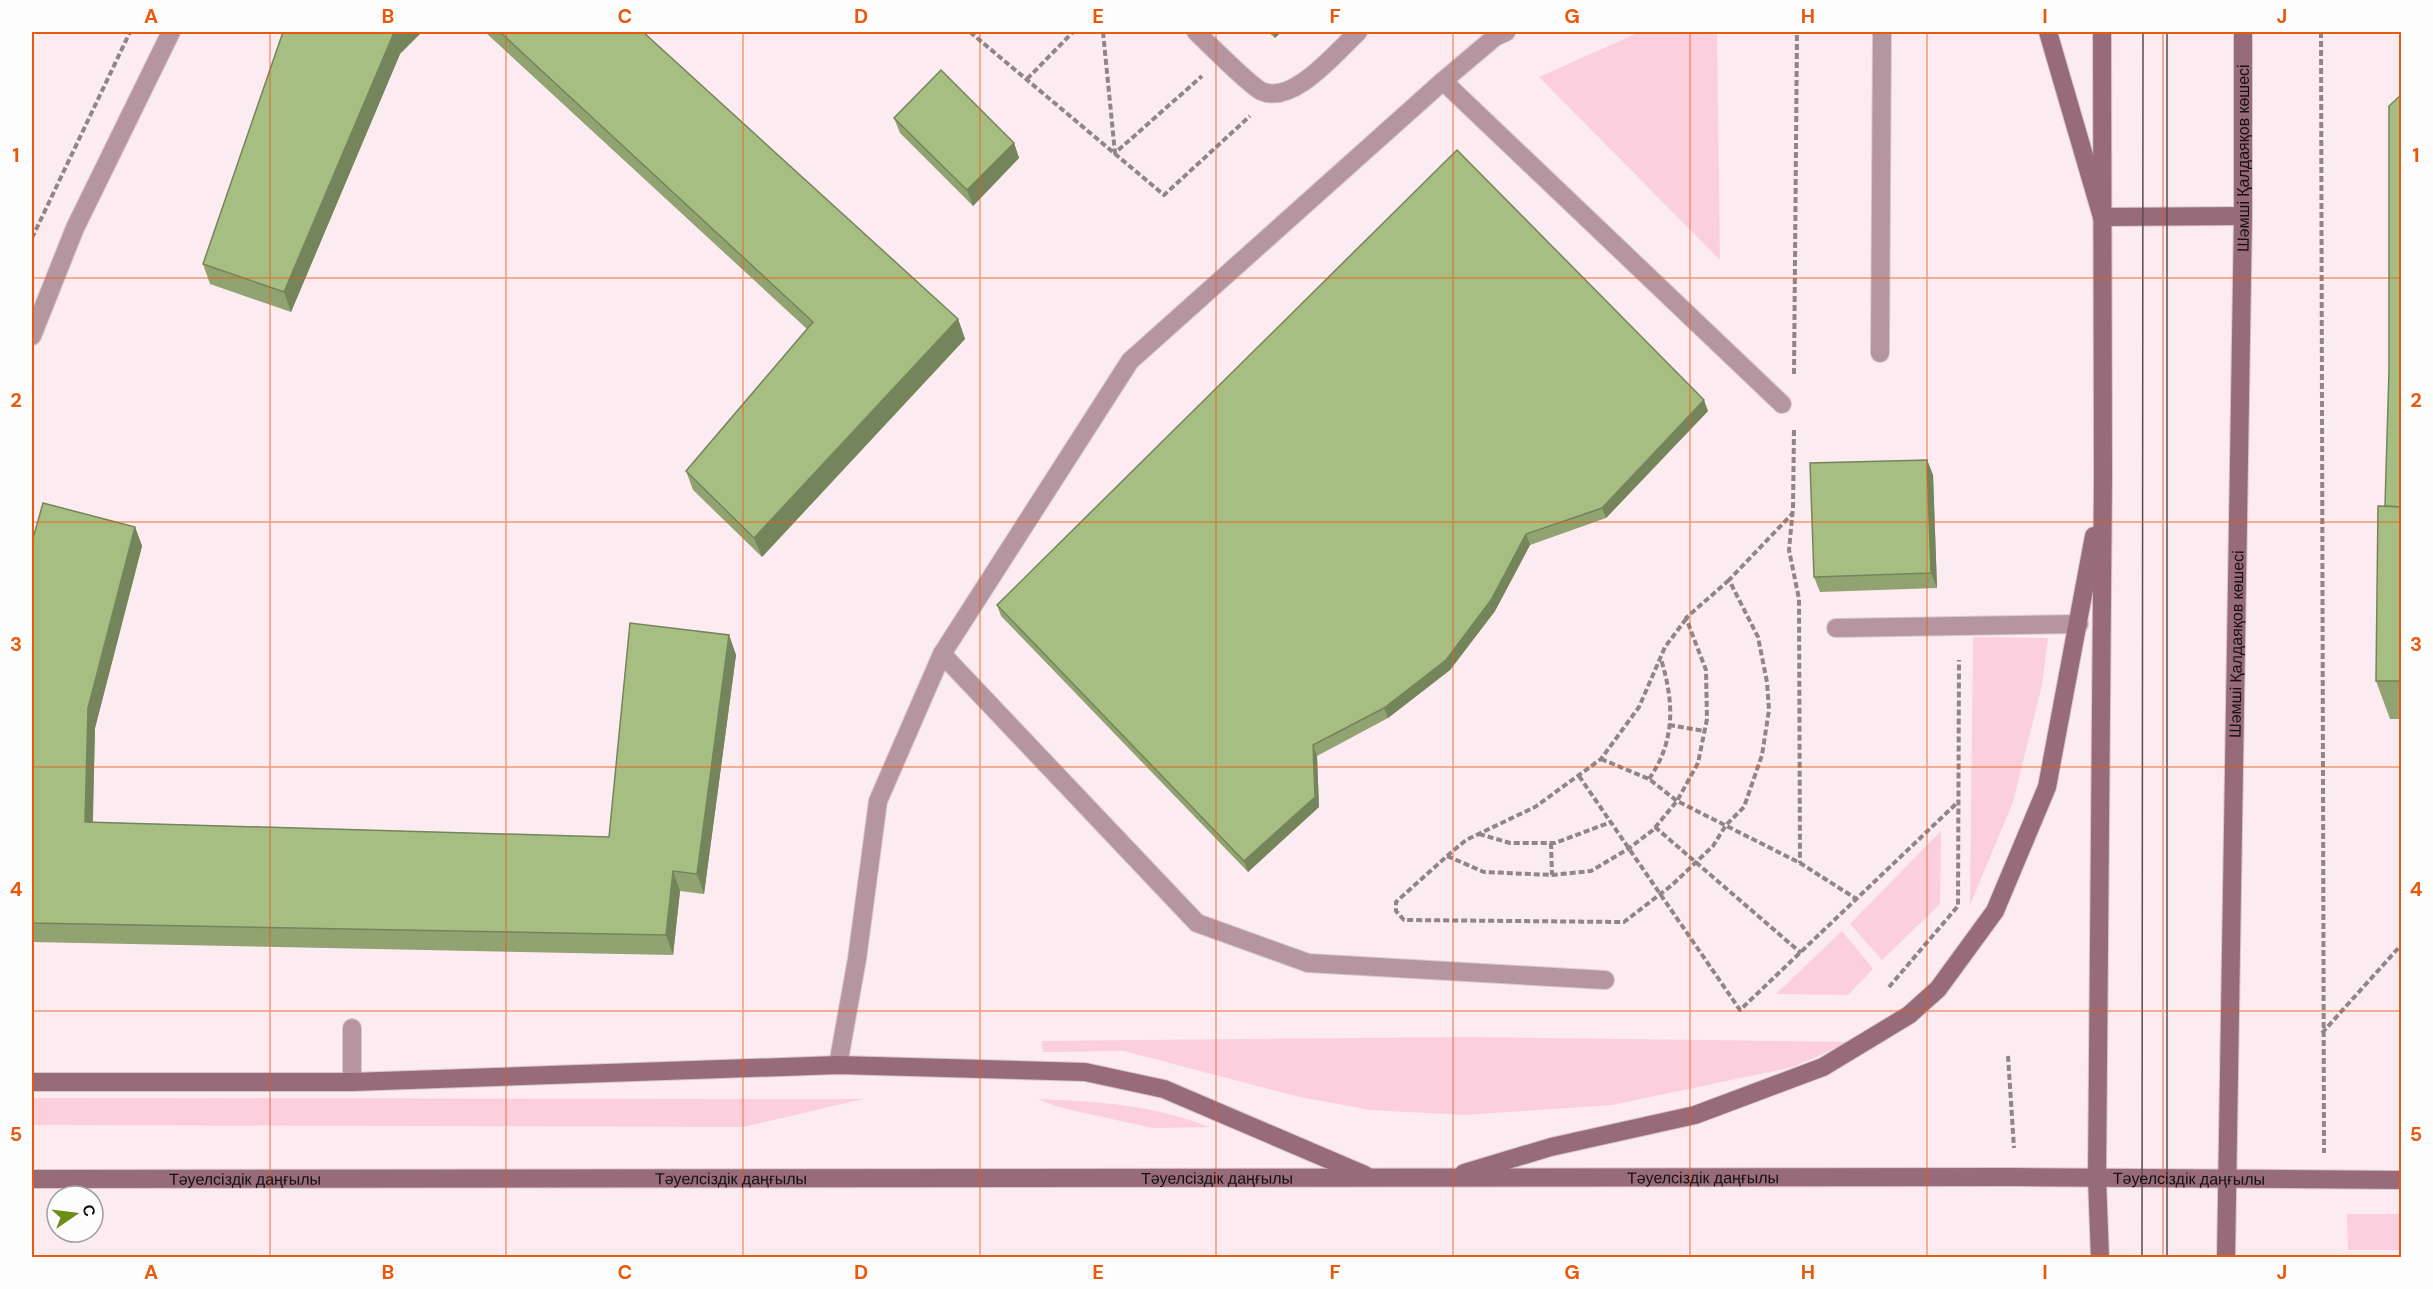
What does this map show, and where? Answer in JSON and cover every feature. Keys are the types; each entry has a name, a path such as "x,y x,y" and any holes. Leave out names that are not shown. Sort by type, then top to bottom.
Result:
{"main road":[{"path":"2048,32 2102,217"},
{"path":"2100,1257 2097,1178 2103,478 2102,32"},
{"name":"Шәмші Қалдаяқов көшесі","path":"2226,1257 2243,216 2243,32"},
{"path":"2102,217 2243,216"},
{"path":"1444,1179 1551,1147 1695,1115 1823,1068 1909,1015 1938,989 1995,911 2047,787 2079,624 2103,478"},
{"path":"32,1082 352,1082 838,1065 1085,1072 1164,1089 1372,1178"},
{"name":"Тәуелсіздік даңғылы","path":"32,1179 2015,1177 2402,1180"}],"street":[{"path":"32,336 75,228 171,32"},
{"path":"1196,32 1261,91 1275,93 1297,88 1359,32"},
{"path":"838,1065 856,959 878,801 942,654 1130,361 1443,81 1495,37 1506,32"},
{"path":"1880,353 1882,32"},
{"path":"1443,81 1782,404"},
{"path":"1836,628 2079,624"},
{"path":"942,654 1197,923 1308,963 1605,980"},
{"path":"352,1028 352,1082"}],"path":[{"path":"32,238 129,32"},
{"path":"970,32 1164,195 1275,93"},
{"path":"1027,79 1073,32"},
{"path":"1103,32 1114,153"},
{"path":"1794,377 1797,32"},
{"path":"2321,32 2324,1180"},
{"path":"1114,153 1223,57"},
{"path":"1794,425 1789,550 1798,599 1800,863"},
{"path":"1729,580 1758,637 1767,682 1769,710 1762,755 1744,807 1726,825 1713,846 1660,894 1624,922 1404,920 1396,911 1396,902 1466,840 1535,807 1601,759 1639,707 1661,658 1686,618 1729,580 1792,514"},
{"path":"1447,856 1484,872 1552,874 1591,871 1628,849 1655,828 1677,801 1698,763 1707,718 1706,670 1686,618"},
{"path":"1649,779 1658,767 1672,705 1661,658"},
{"path":"1889,987 1958,906 1959,660"},
{"path":"1669,725 1705,731"},
{"path":"1601,759 1649,779 1677,801 1800,863 1855,898"},
{"path":"1579,776 1740,1010 1959,801"},
{"path":"1479,834 1510,843 1551,843 1611,822"},
{"path":"1655,828 1802,952"},
{"path":"1551,843 1552,874"},
{"path":"2322,1034 2402,944"},
{"path":"2008,1056 2015,1177"}],"shaded area":[{"path":"1640,32 1717,32 1720,260 1539,77"},
{"path":"1973,637 2048,638 2042,685 2013,802 1970,905"},
{"path":"1941,831 1940,904 1882,960 1850,924"},
{"path":"1842,931 1873,969 1848,995 1776,994"},
{"path":"1469,1037 1850,1042 1793,1067 1612,1105 1465,1115 1370,1110 1300,1097 1124,1051 1043,1052 1042,1041"},
{"path":"32,1098 863,1099 744,1127 32,1125"},
{"path":"1038,1099 1125,1105 1167,1114 1209,1127 1152,1128 1058,1107"},
{"path":"2347,1214 2401,1214 2401,1250 2348,1250"}],"building":[{"path":"283,32 396,32 284,292 203,264"},
{"path":"500,32 643,32 958,319 754,538 686,471 813,322"},
{"path":"941,70 1014,143 967,190 894,118"},
{"path":"2402,94 2402,507 2385,506 2389,370 2389,106"},
{"path":"1457,150 1704,400 1602,508 1526,534 1491,600 1446,660 1384,708 1313,745 1315,797 1244,861 997,605"},
{"path":"1927,460 1931,573 1814,577 1810,463"},
{"path":"43,503 135,527 88,708 85,822 609,837 630,623 729,635 697,874 673,871 666,935 32,923 32,542"},
{"path":"2378,506 2402,507 2402,681 2376,681"}],"tram line":[{"path":"2142,1258 2143,32"},
{"path":"2167,32 2167,1258"}]}
